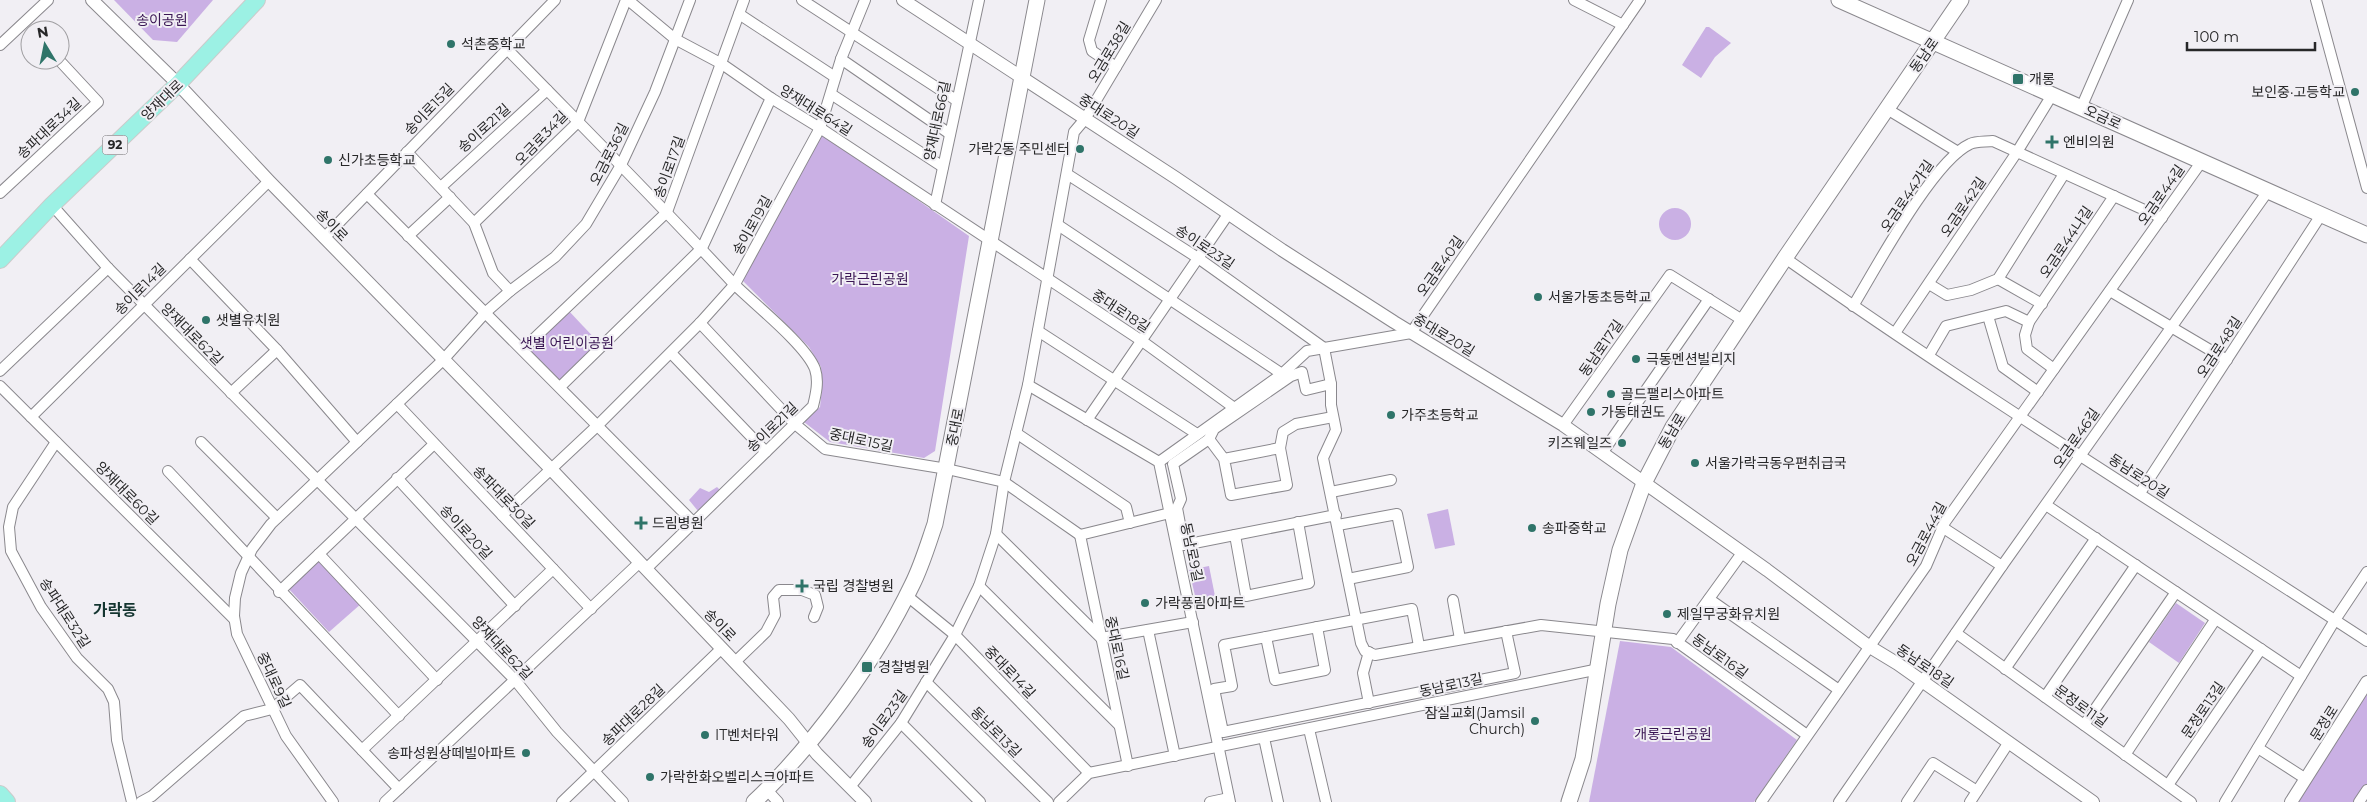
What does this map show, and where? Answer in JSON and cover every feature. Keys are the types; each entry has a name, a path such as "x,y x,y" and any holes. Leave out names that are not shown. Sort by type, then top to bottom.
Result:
{"main road":[{"name":"양재대로","path":"0,260 52,205 178,84 257,0"},
{"name":"중대로","path":"754,802 767,790 808,742 858,679 913,584 935,524 1037,0"},
{"name":"오금로","path":"1838,0 2367,235"},
{"name":"동남로","path":"1569,802 1583,759 1620,550 1644,482 1673,427 1785,258 1961,0"},
{"path":"0,794 6,802"},
{"path":"0,799 6,802"}],"street":[{"path":"33,20 48,0"},
{"name":"송이로","path":"92,0 178,84 269,182 552,470 722,648 865,802"},
{"name":"송이로15길","path":"324,238 555,0"},
{"name":"양재대로64길","path":"627,0 676,39 722,64 990,242"},
{"name":"오금로34길","path":"474,223 578,122 627,0"},
{"name":"오금로36길","path":"443,360 486,312 555,256 586,224 621,165 655,92 690,0"},
{"name":"송이로17길","path":"523,350 667,212 744,0"},
{"path":"802,0 956,100"},
{"name":"송이로19길","path":"552,470 671,353 735,284 820,128 841,59 865,0"},
{"path":"903,0 1023,77"},
{"name":"양재대로66길","path":"935,205 956,100 979,0"},
{"path":"1101,0 1088,40 1092,51 1116,67"},
{"name":"오금로38길","path":"1085,119 1156,0"},
{"path":"1574,0 1623,25"},
{"name":"오금로40길","path":"1411,333 1640,0"},
{"path":"2081,108 2128,0"},
{"path":"2316,0 2367,188"},
{"path":"739,14 835,77"},
{"path":"0,45 20,32"},
{"name":"송이로21길","path":"507,49 735,284 805,352 815,369 818,389 813,406 694,523 643,565"},
{"path":"841,59 950,134"},
{"name":"송파대로34길","path":"0,193 98,102 68,70"},
{"name":"중대로20길","path":"1023,77 1282,250 1411,333 1563,425 1644,482"},
{"name":"송이로21길","path":"441,187 547,90"},
{"path":"830,94 943,167"},
{"name":"오금로42길","path":"1895,333 2017,152 2052,95"},
{"path":"560,386 702,248 771,98"},
{"path":"1887,109 1958,152"},
{"name":"송이로23길","path":"850,787 901,723 955,635 979,586 996,534 1004,482 1028,385 1074,132 1085,119"},
{"name":"오금로44가길","path":"1853,306 1926,189 1948,161 1971,143 1993,141 2162,218"},
{"path":"407,152 474,223 493,273 510,291"},
{"name":"오금로44길","path":"1760,802 1926,566 1942,527 2202,161"},
{"name":"송이로23길","path":"1067,174 1198,258 1324,348"},
{"path":"1929,284 1948,295 1971,290 1998,279 2064,174"},
{"name":"송이로14길","path":"31,417 269,182"},
{"name":"오금로46길","path":"1839,802 2002,566 2268,191"},
{"path":"367,194 560,386 694,523"},
{"name":"오금로44나길","path":"2029,322 2114,196"},
{"path":"408,236 450,197"},
{"name":"양재대로62길","path":"52,205 108,268 316,482 477,641 514,680 593,772 623,802"},
{"path":"1087,420 1229,213"},
{"name":"오금로48길","path":"2140,493 2322,215"},
{"path":"1058,225 1282,374"},
{"name":"중대로18길","path":"990,242 1142,341 1233,408"},
{"name":"동남로20길","path":"1785,258 1853,306 2020,417 2367,641"},
{"path":"190,259 277,350 357,442"},
{"path":"0,371 108,268"},
{"name":"동남로17길","path":"1563,425 1670,275 1744,322"},
{"path":"1998,279 2042,304"},
{"path":"2110,291 2227,360"},
{"path":"1602,452 1709,299"},
{"path":"1929,355 1946,326 2006,311 2029,322 2025,335 2027,349 2054,369"},
{"path":"1988,316 2003,367 2038,392"},
{"name":"중대로15길","path":"700,323 795,424 825,449 947,469"},
{"path":"1038,331 1197,434"},
{"path":"1028,385 1159,462 1282,374 1307,351 1411,333"},
{"path":"1324,348 1331,384 1336,430 1324,458 1361,643 1366,651 1369,652 1363,673 1369,703"},
{"path":"231,393 277,350"},
{"path":"671,353 766,452"},
{"name":"중대로9길","path":"333,802 286,736 272,709 238,634 234,619 235,598 247,557 277,518 443,360"},
{"path":"1331,384 1306,390 1302,372 1291,376 1214,429 1209,439 1173,464 1181,499 1177,508 1184,544 1298,522 1397,514 1408,567 1348,579"},
{"name":"양재대로60길","path":"0,386 234,619"},
{"name":"송파대로30길","path":"396,404 591,609"},
{"path":"1209,439 1224,459 1231,495 1287,485 1280,448 1283,432 1296,424 1333,416"},
{"path":"1016,433 1126,507 1130,523"},
{"name":"송파대로32길","path":"56,442 13,507 10,527 11,551 41,607 72,651 108,689 114,702 117,740 132,802"},
{"path":"201,442 277,518"},
{"path":"280,592 434,444"},
{"path":"1224,459 1280,448"},
{"name":"동남로9길","path":"1159,462 1230,800 1210,802"},
{"path":"947,469 1004,482 1080,535 1170,513"},
{"path":"502,516 552,470"},
{"path":"168,471 398,716"},
{"name":"송이로20길","path":"397,478 515,606"},
{"path":"1331,492 1391,480"},
{"name":"동남로18길","path":"1644,482 1870,647 1922,681 2093,802"},
{"path":"2046,504 2215,620 2301,676"},
{"path":"1235,535 1246,596 1291,587 1309,583 1298,522"},
{"path":"1942,527 2002,566"},
{"path":"996,534 1101,638 1192,622"},
{"name":"중대로16길","path":"1080,535 1128,766"},
{"path":"2006,669 2096,538"},
{"path":"1677,642 1742,553"},
{"path":"318,554 437,680"},
{"path":"385,802 591,609 643,565"},
{"path":"2045,697 2136,565"},
{"path":"362,750 553,569"},
{"path":"2225,802 2335,620 2367,572"},
{"path":"979,586 1119,725"},
{"path":"735,662 766,632 775,615 772,597 779,590 802,590 815,595 818,607 814,617"},
{"path":"2084,725 2176,592"},
{"name":"중대로14길","path":"906,595 955,635 1089,774"},
{"path":"1709,599 1839,690"},
{"path":"1453,600 1460,639"},
{"path":"1419,646 1412,609 1224,645 1232,686 1214,689 1223,732 1515,673 1506,631"},
{"path":"2125,754 2215,620"},
{"name":"동남로16길","path":"1369,652 1374,655 1541,625 1673,640 1807,736"},
{"path":"1266,637 1275,680 1325,670 1317,627"},
{"path":"1148,630 1175,756"},
{"name":"문정로11길","path":"1956,633 2191,802"},
{"name":"송파대로28길","path":"562,802 722,648"},
{"name":"문정로13길","path":"2168,785 2260,649"},
{"name":"동남로13길","path":"1089,774 1599,669"},
{"name":"동남로13길","path":"926,682 1048,802"},
{"name":"문정로","path":"2292,802 2367,682"},
{"path":"141,802 152,796 244,716 272,709 300,685 399,789"},
{"path":"901,723 980,802"},
{"path":"1309,729 1326,802"},
{"path":"1264,738 1278,802"},
{"path":"1970,802 2009,742"},
{"path":"2258,748 2306,779"},
{"path":"1906,802 1933,763 1977,791"},
{"path":"1059,802 1089,774"},
{"path":"767,790 778,802"},
{"path":"2359,802 2367,790"}],"green space":[{"name":"송이공원","path":"114,0 213,0 177,42 153,40"},
{"path":"1706,27 1709,27 1731,43 1715,57 1701,78 1682,65"},
{"name":"가락근린공원","path":"822,133 969,236 935,451 924,458 830,442 804,422 820,407 822,388 821,367 809,347 742,280"},
{"path":"1675,208 1686,213 1691,224 1686,235 1675,240 1664,235 1659,224 1664,213"},
{"name":"샛별 어린이공원","path":"568,310 599,343 560,382 529,349"},
{"path":"717,487 721,491 698,511 689,500 700,488 709,492"},
{"path":"1448,509 1455,545 1435,549 1427,514"},
{"path":"318,557 362,603 329,632 287,587"},
{"path":"1209,566 1215,596 1196,600 1189,570"},
{"path":"2176,603 2205,623 2179,663 2149,642"},
{"name":"개롱근린공원","path":"1620,641 1671,647 1797,740 1754,802 1589,802"},
{"path":"2367,689 2367,785 2356,802 2295,802"}],"place":[{"name":"석촌중학교","path":"451,44"},
{"name":"개롱","path":"2018,79"},
{"name":"보인중·고등학교","path":"2355,92"},
{"name":"엔비의원","path":"2052,142"},
{"name":"가락2동 주민센터","path":"1080,149"},
{"name":"신가초등학교","path":"328,160"},
{"name":"서울가동초등학교","path":"1538,297"},
{"name":"샛별유치원","path":"206,320"},
{"name":"극동멘션빌리지","path":"1636,359"},
{"name":"골드팰리스아파트","path":"1611,394"},
{"name":"가동태권도","path":"1591,412"},
{"name":"가주초등학교","path":"1391,415"},
{"name":"키즈웨일즈","path":"1622,443"},
{"name":"서울가락극동우편취급국","path":"1695,463"},
{"name":"드림병원","path":"641,523"},
{"name":"송파중학교","path":"1532,528"},
{"name":"국립 경찰병원","path":"802,586"},
{"name":"가락풍림아파트","path":"1145,603"},
{"name":"제일무궁화유치원","path":"1667,614"},
{"name":"경찰병원","path":"867,667"},
{"name":"잠실교회(Jamsil Church)","path":"1535,721"},
{"name":"IT벤처타워","path":"705,735"},
{"name":"송파성원상떼빌아파트","path":"526,753"},
{"name":"가락한화오벨리스크아파트","path":"650,777"}],"district":[{"name":"가락동","path":"115,610"}]}
